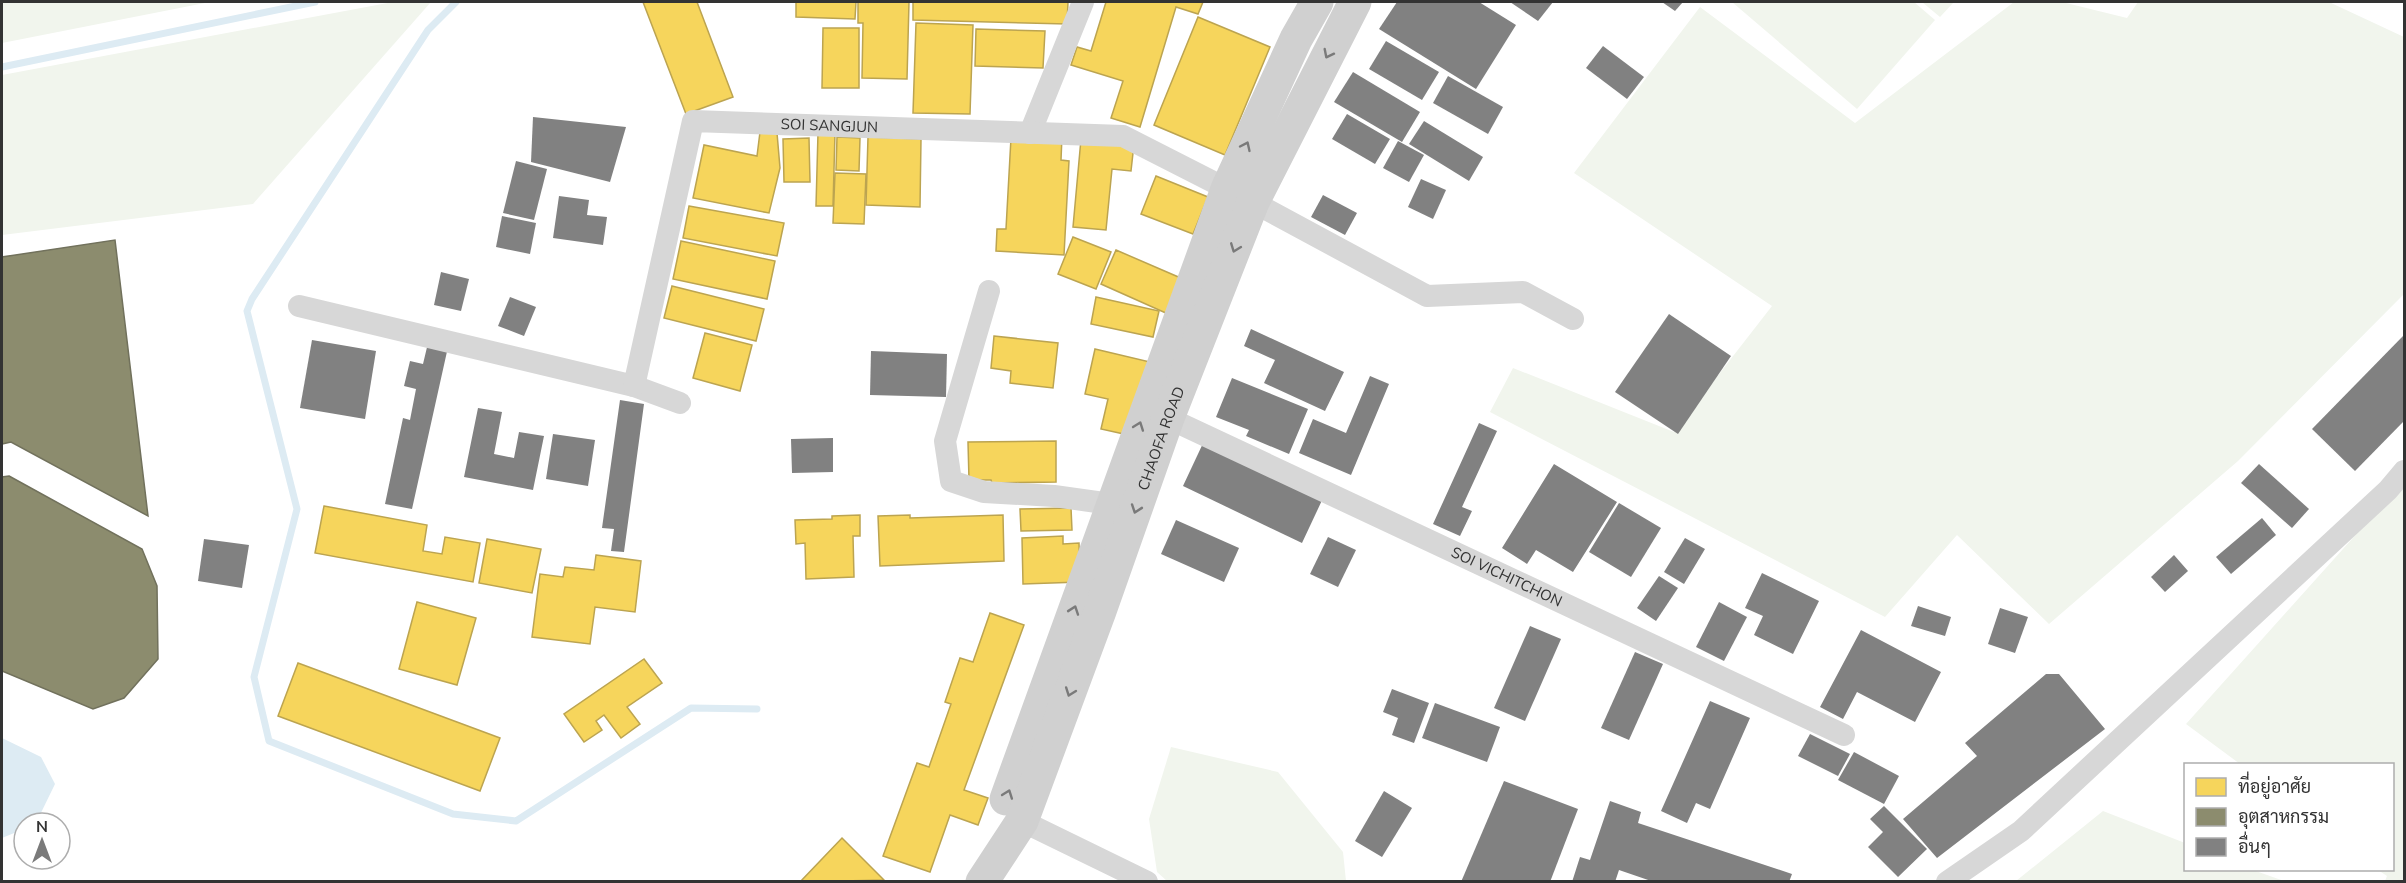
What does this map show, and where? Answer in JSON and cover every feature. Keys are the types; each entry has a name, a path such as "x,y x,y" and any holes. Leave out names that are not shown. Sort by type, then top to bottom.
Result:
{"main road":[{"name":"CHAOFA ROAD","path":"982,882 1022,820 1100,611 1168,418 1240,195 1296,39 1317,2"},
{"name":"CHAOFA ROAD","path":"960,882 1002,812 1111,504 1240,195 1355,2"}],"street":[{"path":"1030,133 1083,2"},
{"name":"SOI SANGJUN","path":"634,386 693,121 1122,136 1240,195 1427,296 1523,292 1573,319"},
{"path":"989,291 945,441 951,481 984,492 1054,496 1111,504"},
{"path":"299,306 634,386 680,403"},
{"name":"SOI VICHITCHON","path":"1168,418 1844,735"},
{"path":"1947,882 2020,831 2388,490 2404,471"},
{"path":"1022,820 1147,882"}],"shaded area":[{"path":"2,2 210,2 2,43"},
{"path":"393,2 431,2 253,204 2,235 2,75"},
{"path":"1732,2 1914,2 1935,20 1857,109"},
{"path":"1922,2 1954,2 1940,17"},
{"path":"2014,2 2062,2 2127,18 2138,2 2329,2 2404,37 2404,294 2238,461 2049,624 1957,535 1885,617 1490,412 1513,368 1674,432 1772,306 1574,173 1700,7 1855,123"},
{"path":"2404,481 2404,881 2385,881 2387,876 2380,871 2394,871 2394,763 2239,763 2186,724"},
{"path":"2,738 41,757 55,784 42,811 12,811 12,834 2,838"},
{"path":"1171,747 1278,772 1343,852 1346,881 1167,881 1157,872 1149,819"},
{"path":"2103,811 2184,843 2184,871 2256,871 2284,881 2016,881"}],"building: ที่อยู่อาศัย":[{"path":"643,2 697,2 733,97 686,114"},
{"path":"796,2 856,2 855,19 796,17"},
{"path":"858,2 909,2 907,79 862,78 863,23 858,23"},
{"path":"913,2 1068,2 1067,24 913,20"},
{"path":"1106,2 1203,2 1198,14 1176,7 1140,127 1111,118 1123,81 1071,65 1077,47 1091,51"},
{"path":"1198,17 1270,47 1225,155 1154,125"},
{"path":"916,23 973,25 970,114 913,113"},
{"path":"823,28 859,28 859,88 822,88"},
{"path":"976,29 1045,31 1043,68 975,66"},
{"path":"760,132 777,133 780,168 769,213 693,198 704,145 757,156"},
{"path":"818,133 835,133 833,206 816,206"},
{"path":"1062,136 1061,160 1069,161 1064,255 996,251 997,229 1006,229 1011,138"},
{"path":"837,137 860,138 859,171 836,170"},
{"path":"868,137 921,139 920,207 866,205"},
{"path":"809,138 810,182 784,182 783,139"},
{"path":"1081,139 1134,144 1131,171 1112,169 1106,230 1073,227"},
{"path":"835,173 866,174 864,224 833,223"},
{"path":"1156,176 1208,197 1193,234 1141,214"},
{"path":"689,206 784,223 777,256 683,238"},
{"path":"1073,237 1111,252 1096,289 1058,274"},
{"path":"681,241 775,261 767,299 673,279"},
{"path":"1116,250 1183,279 1168,314 1101,284"},
{"path":"672,286 764,309 756,341 664,318"},
{"path":"1096,297 1159,311 1153,337 1091,324"},
{"path":"705,333 752,345 740,391 693,378"},
{"path":"994,336 1058,343 1053,388 1010,383 1011,371 991,368"},
{"path":"1095,349 1150,362 1133,436 1101,429 1108,399 1085,394"},
{"path":"1056,441 1056,482 992,483 991,480 969,480 968,442"},
{"path":"324,506 427,525 423,551 442,554 445,537 480,543 473,582 315,553"},
{"path":"1071,508 1072,530 1021,531 1020,509"},
{"path":"860,515 860,536 853,536 854,577 806,579 805,543 796,544 795,520 832,519 832,516"},
{"path":"910,515 910,518 1003,515 1004,561 880,566 878,516"},
{"path":"1063,536 1063,544 1079,543 1080,582 1023,584 1022,538"},
{"path":"487,539 541,549 532,593 479,583"},
{"path":"596,555 641,561 635,612 595,607 590,644 532,637 540,574 563,577 565,567 594,570"},
{"path":"417,602 476,618 457,685 399,669"},
{"path":"990,613 1024,625 964,790 988,798 978,825 950,815 930,872 883,856 917,763 929,767 951,704 945,702 960,658 973,662"},
{"path":"644,659 662,683 627,707 640,724 621,738 604,715 596,721 602,730 584,742 564,714"},
{"path":"298,663 500,738 480,791 278,716"},
{"path":"842,838 884,880 800,882"}],"building: อุตสาหกรรม":[{"path":"115,240 148,516 11,442 2,444 2,257"},
{"path":"9,476 142,549 157,586 158,659 124,698 93,709 2,671 2,477"}],"building: อื่นๆ":[{"path":"1397,2 1479,2 1516,25 1476,89 1379,29"},
{"path":"1510,2 1553,2 1538,21"},
{"path":"1662,2 1683,2 1675,11"},
{"path":"1386,41 1439,72 1422,100 1369,69"},
{"path":"1603,46 1644,77 1627,99 1586,68"},
{"path":"1353,72 1420,112 1402,142 1334,102"},
{"path":"1448,76 1503,107 1488,134 1433,103"},
{"path":"1347,114 1390,139 1375,164 1332,139"},
{"path":"533,117 626,127 610,182 531,162"},
{"path":"1424,121 1483,157 1469,181 1409,144"},
{"path":"1398,141 1424,155 1409,182 1383,168"},
{"path":"516,161 547,169 534,220 503,213"},
{"path":"1421,179 1446,190 1433,219 1408,207"},
{"path":"1323,195 1357,213 1345,235 1311,217"},
{"path":"559,196 589,200 587,215 607,217 603,245 553,238"},
{"path":"502,216 536,223 530,254 496,247"},
{"path":"441,272 469,279 461,311 434,305"},
{"path":"510,297 536,307 524,336 498,326"},
{"path":"1669,314 1731,356 1678,434 1615,392"},
{"path":"1251,329 1344,372 1325,411 1264,383 1275,360 1244,346"},
{"path":"2404,335 2404,421 2355,471 2312,429"},
{"path":"312,340 376,351 365,419 300,408"},
{"path":"428,343 448,347 412,509 385,504 403,418 410,420 416,389 404,386 410,361 423,364"},
{"path":"871,351 947,354 946,397 870,395"},
{"path":"1370,376 1389,384 1351,475 1299,453 1313,419 1346,433"},
{"path":"1232,378 1308,409 1289,454 1246,436 1249,430 1216,417"},
{"path":"620,400 644,404 624,552 611,551 614,529 602,528"},
{"path":"478,408 502,412 494,454 514,458 519,432 544,436 533,490 464,477"},
{"path":"1479,423 1497,431 1462,507 1472,511 1460,536 1433,524"},
{"path":"553,434 595,440 588,486 546,479"},
{"path":"833,438 833,472 792,473 791,439"},
{"path":"1205,439 1324,496 1302,543 1183,486"},
{"path":"1554,464 1617,502 1573,572 1536,550 1527,564 1502,548"},
{"path":"2259,464 2309,509 2292,528 2241,483"},
{"path":"1619,503 1661,528 1631,577 1589,552"},
{"path":"2262,518 2276,535 2231,574 2216,557"},
{"path":"1176,520 1239,548 1224,582 1161,554"},
{"path":"1328,537 1356,550 1338,587 1310,574"},
{"path":"1685,538 1705,549 1684,584 1664,572"},
{"path":"204,539 249,545 242,588 198,581"},
{"path":"2174,555 2188,571 2165,592 2151,577"},
{"path":"1762,573 1819,601 1793,654 1754,635 1763,616 1745,608"},
{"path":"1659,576 1678,588 1656,621 1637,608"},
{"path":"1719,602 1747,617 1724,661 1696,647"},
{"path":"1918,606 1951,617 1945,636 1911,626"},
{"path":"2000,608 2028,617 2015,653 1988,644"},
{"path":"1530,626 1561,639 1525,721 1494,708"},
{"path":"1861,630 1941,672 1915,722 1857,692 1843,719 1820,707"},
{"path":"1635,652 1663,664 1629,740 1601,728"},
{"path":"2046,674 2059,674 2105,729 1937,858 1903,819 1977,756 1965,743"},
{"path":"1392,689 1429,703 1414,743 1392,735 1398,718 1383,712"},
{"path":"1710,701 1750,718 1710,809 1696,803 1687,823 1661,811"},
{"path":"1435,703 1500,727 1487,762 1422,738"},
{"path":"1810,734 1850,754 1838,776 1798,756"},
{"path":"1854,752 1899,776 1884,804 1838,780"},
{"path":"1504,781 1578,809 1550,882 1461,882"},
{"path":"1384,791 1412,808 1382,857 1355,841"},
{"path":"1610,801 1641,812 1638,823 1792,874 1789,882 1654,882 1619,870 1615,882 1572,882 1580,857 1590,860"},
{"path":"1884,806 1927,849 1898,877 1868,847 1883,832 1870,819"}],"waterway":[{"path":"2,67 315,2"},
{"path":"456,2 428,30 252,299 247,311 297,509 254,677 269,741 453,814 516,821 691,708 757,709"}]}
